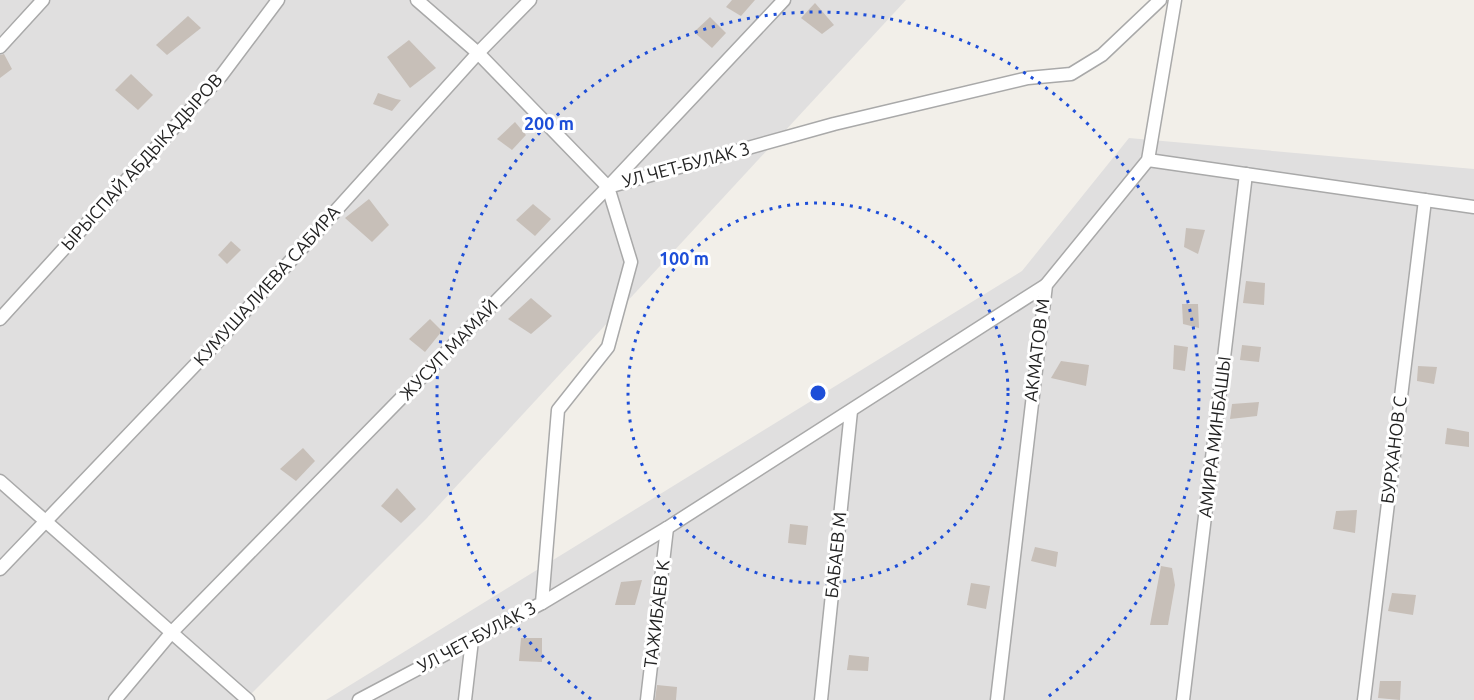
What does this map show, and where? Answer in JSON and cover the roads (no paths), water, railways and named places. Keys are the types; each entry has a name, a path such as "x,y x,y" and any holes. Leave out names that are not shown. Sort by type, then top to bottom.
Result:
{"street":[{"path":"0,47 43,0"},
{"name":"ЫРЫСПАЙ АБДЫКАДЫРОВ","path":"0,319 221,76 278,0"},
{"path":"417,0 478,53 608,187"},
{"name":"КУМУШАЛИЕВА САБИРА","path":"0,569 220,339 478,53 530,0"},
{"name":"ЖУСУП МАМАЙ","path":"115,700 172,633 608,187 784,0"},
{"name":"УЛ ЧЕТ-БУЛАК 3","path":"359,700 542,603 558,410 608,346 631,262 608,187 834,124 1028,78 1071,74 1102,55 1160,0"},
{"name":"АКМАТОВ М","path":"997,700 1046,285 1148,160 1175,0"},
{"path":"1148,160 1474,207"},
{"name":"АМИРА МИНБАШЫ","path":"1183,700 1246,174"},
{"name":"БУРХАНОВ С","path":"1364,700 1425,200"},
{"path":"542,603 667,528 1046,285"},
{"name":"БАБАЕВ М","path":"821,700 851,411"},
{"path":"0,481 248,700"},
{"name":"ТАЖИБАЕВ К","path":"647,700 667,528"},
{"path":"465,700 472,640"}]}
